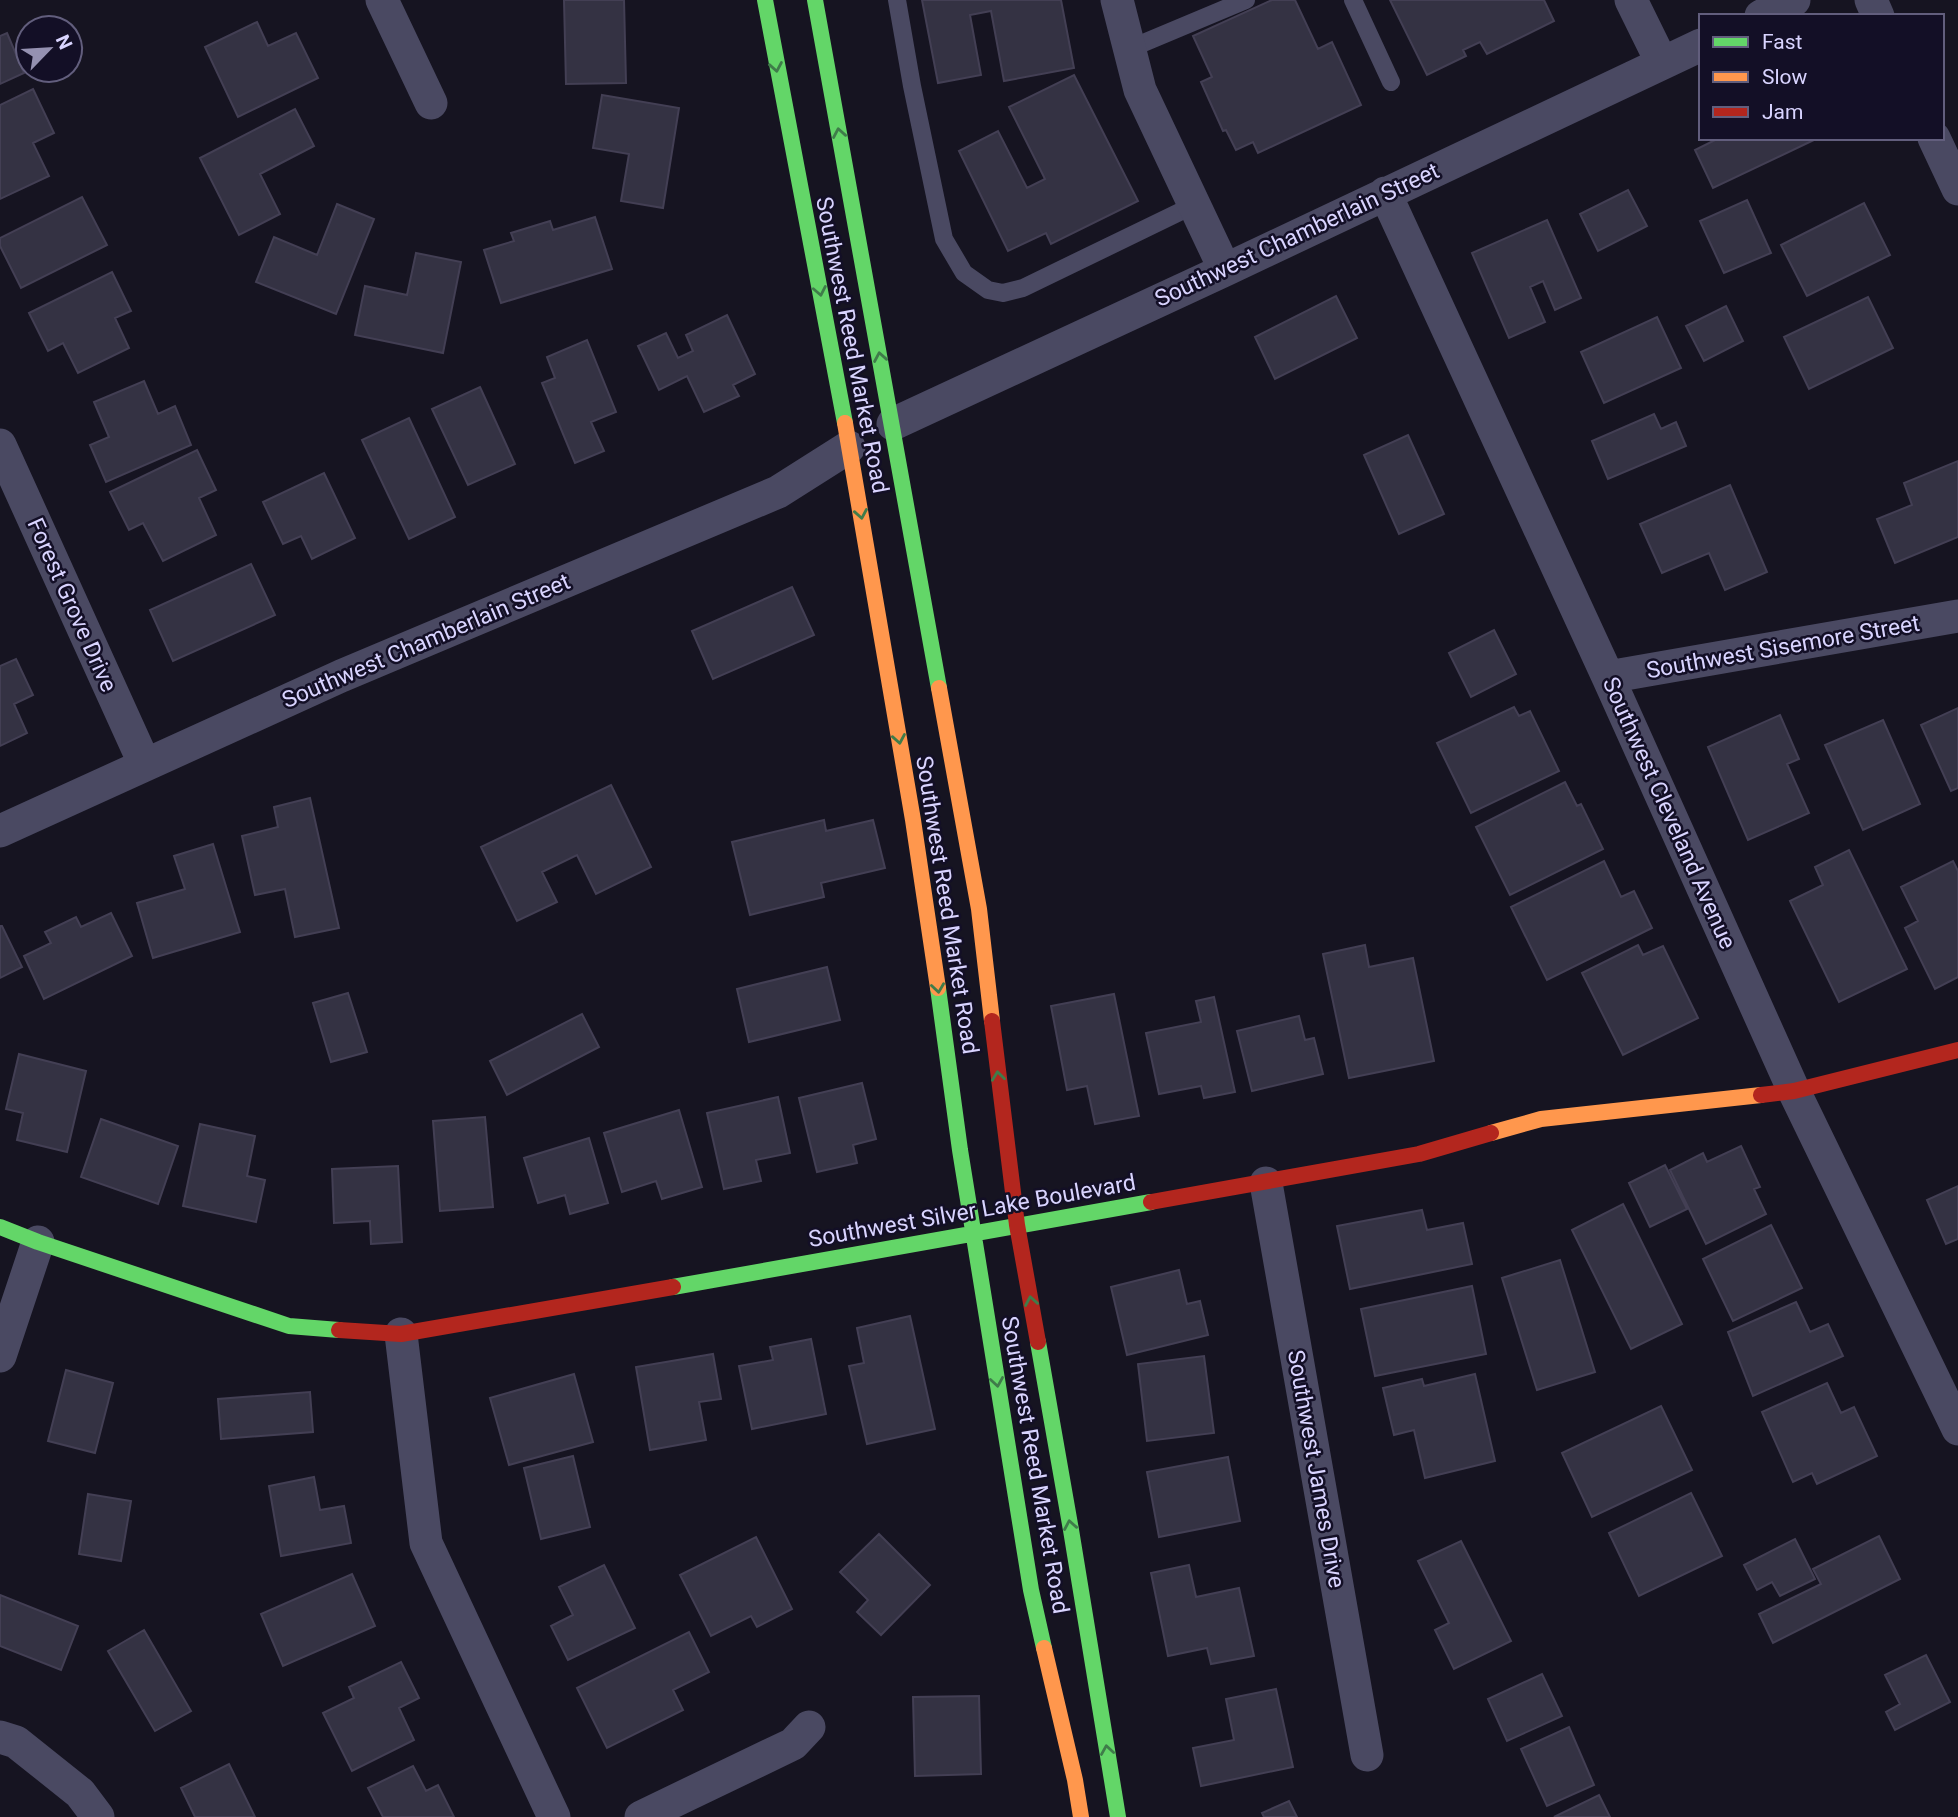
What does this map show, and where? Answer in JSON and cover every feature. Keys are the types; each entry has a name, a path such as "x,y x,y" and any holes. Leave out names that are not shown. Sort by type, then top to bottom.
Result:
{"main road":[{"name":"Southwest Reed Market Road","path":"765,0 849,447 913,820 973,1235 1031,1590 1081,1817"},
{"name":"Southwest Reed Market Road","path":"815,0 979,909 1017,1225 1118,1817"},
{"name":"Southwest Silver Lake Boulevard","path":"0,1227 289,1325 401,1334 973,1235 1419,1154 1541,1119 1794,1091 1958,1050"}],"street":[{"path":"382,0 431,103"},
{"path":"1118,0 1140,90 1225,270"},
{"path":"1631,0 1662,63"},
{"path":"1765,14 1794,0"},
{"name":"Southwest Chamberlain Street","path":"893,424 1699,45"},
{"path":"1935,140 1958,189"},
{"name":"Southwest Cleveland Avenue","path":"1385,193 1608,677 1794,1091 1958,1429"},
{"name":"Forest Grove Drive","path":"0,445 145,765"},
{"name":"Southwest Chamberlain Street","path":"0,831 341,676 778,492 849,447"},
{"name":"Southwest Sisemore Street","path":"1608,677 1958,617"},
{"name":"Southwest James Drive","path":"1265,1183 1367,1755"},
{"path":"0,1356 38,1242"},
{"path":"401,1334 426,1543 554,1817"},
{"path":"641,1817 793,1744 809,1727"},
{"path":"0,1737 16,1742 80,1793 98,1817"}],"lane":[{"path":"897,0 944,239 964,273 988,290 1003,293 1023,288 1195,205"},
{"path":"1129,49 1246,0"},
{"path":"1353,0 1391,82"}],"building":[{"path":"564,0 624,0 626,83 566,84"},
{"path":"922,0 1061,0 1074,68 1004,81 991,11 970,15 981,75 938,83"},
{"path":"1272,0 1295,0 1318,49 1332,42 1361,105 1258,153 1253,142 1236,150 1226,130 1223,131 1201,82 1212,77 1193,36"},
{"path":"1390,0 1544,0 1554,21 1487,54 1480,42 1463,50 1466,56 1427,75"},
{"path":"257,22 268,46 296,33 318,78 238,117 205,47"},
{"path":"7,33 14,49 14,78 0,84 0,36"},
{"path":"1074,75 1138,201 1051,244 1046,233 1008,251 959,151 998,131 1027,188 1045,179 1009,107"},
{"path":"33,89 54,133 33,143 49,176 0,199 0,105"},
{"path":"602,95 679,108 663,208 621,201 629,154 593,148"},
{"path":"295,109 314,146 260,174 280,214 239,235 200,158"},
{"path":"1715,140 1814,140 1713,188 1695,150"},
{"path":"1628,190 1647,226 1598,251 1580,214"},
{"path":"82,197 107,245 21,288 0,246 0,238"},
{"path":"1747,200 1771,253 1724,273 1700,221"},
{"path":"1864,203 1890,255 1807,296 1781,245"},
{"path":"337,204 374,219 336,314 256,282 274,237 317,255"},
{"path":"595,217 612,269 501,303 484,250 514,241 511,233 550,221 553,230"},
{"path":"1547,220 1581,298 1555,310 1543,281 1530,287 1545,322 1509,338 1472,253"},
{"path":"416,253 461,262 443,353 355,335 365,286 407,295"},
{"path":"112,272 131,311 115,318 129,348 78,373 63,343 48,351 29,313"},
{"path":"1336,296 1357,338 1275,379 1255,337"},
{"path":"1868,297 1893,348 1809,389 1784,337"},
{"path":"1726,306 1743,341 1704,361 1686,326"},
{"path":"727,315 755,374 733,385 739,396 704,412 687,376 659,390 638,346 666,333 678,358 693,351 686,335"},
{"path":"1657,317 1681,368 1604,403 1581,352"},
{"path":"587,340 616,412 591,422 604,451 575,463 542,383 555,378 547,357"},
{"path":"144,381 158,414 175,406 191,445 106,482 90,445 109,437 94,402"},
{"path":"480,387 515,464 468,485 432,409"},
{"path":"1654,414 1661,429 1676,422 1686,446 1608,479 1592,441"},
{"path":"409,418 455,517 409,539 362,440"},
{"path":"1408,435 1444,514 1399,534 1364,455"},
{"path":"197,450 216,490 199,498 216,535 163,561 143,523 129,530 110,492"},
{"path":"1958,461 1958,537 1895,563 1877,519 1912,505 1904,483"},
{"path":"324,473 355,538 312,559 301,536 283,544 263,502"},
{"path":"1730,485 1767,572 1725,590 1709,553 1662,573 1640,524"},
{"path":"251,564 275,615 173,661 150,610"},
{"path":"792,587 814,635 713,679 692,631"},
{"path":"1494,630 1516,674 1471,697 1449,653"},
{"path":"16,659 33,695 14,704 27,733 0,746 0,666"},
{"path":"1514,707 1519,716 1530,711 1559,771 1471,813 1437,743"},
{"path":"1958,708 1958,788 1951,791 1921,725"},
{"path":"1780,715 1799,759 1787,764 1809,813 1748,840 1708,747"},
{"path":"1883,720 1920,804 1863,830 1825,745"},
{"path":"1565,782 1577,806 1581,804 1603,849 1510,895 1476,827"},
{"path":"611,785 651,867 596,894 577,855 542,872 557,902 517,921 481,847"},
{"path":"310,798 339,928 295,937 285,889 255,895 242,836 278,827 274,807"},
{"path":"824,820 826,831 873,820 885,868 821,883 824,897 750,915 732,842"},
{"path":"213,844 240,932 153,958 137,903 185,889 174,856"},
{"path":"1849,850 1907,969 1839,1002 1790,901 1823,885 1815,867"},
{"path":"1604,861 1621,897 1634,891 1652,928 1547,980 1511,907"},
{"path":"1953,861 1958,871 1958,977 1935,989 1905,928 1918,921 1901,887"},
{"path":"111,913 132,956 44,999 24,956 51,943 45,932 76,917 81,927"},
{"path":"0,926 22,967 0,978"},
{"path":"1365,945 1369,967 1413,958 1434,1061 1349,1078 1323,954"},
{"path":"1638,945 1643,955 1663,946 1698,1018 1623,1055 1582,973"},
{"path":"827,967 840,1020 749,1042 737,989"},
{"path":"348,993 367,1052 331,1062 313,1003"},
{"path":"1114,994 1139,1116 1095,1124 1087,1086 1067,1090 1051,1006"},
{"path":"1214,997 1235,1092 1204,1098 1201,1086 1159,1094 1146,1033 1201,1022 1196,1001"},
{"path":"582,1014 599,1047 507,1095 490,1061"},
{"path":"1299,1016 1305,1040 1314,1038 1323,1074 1252,1091 1237,1031"},
{"path":"19,1054 86,1071 67,1152 17,1140 23,1113 6,1109"},
{"path":"862,1083 876,1139 853,1145 857,1163 817,1172 799,1098"},
{"path":"778,1097 790,1153 756,1160 761,1181 724,1189 707,1113"},
{"path":"679,1110 702,1187 662,1199 656,1181 622,1192 604,1133"},
{"path":"485,1117 493,1207 440,1211 433,1121"},
{"path":"101,1119 178,1146 158,1204 81,1177"},
{"path":"200,1124 255,1136 247,1176 265,1180 256,1222 183,1206"},
{"path":"589,1138 608,1203 570,1214 565,1195 538,1203 524,1158"},
{"path":"1741,1146 1760,1187 1754,1189 1766,1214 1706,1244 1670,1170 1703,1153 1707,1162"},
{"path":"1665,1165 1687,1209 1650,1227 1629,1183"},
{"path":"398,1166 402,1242 371,1244 370,1221 334,1223 332,1169"},
{"path":"1958,1186 1958,1239 1946,1244 1927,1200"},
{"path":"1623,1204 1682,1324 1631,1349 1572,1230"},
{"path":"1422,1210 1427,1230 1463,1223 1472,1264 1350,1289 1337,1226"},
{"path":"1771,1225 1802,1288 1733,1321 1703,1259"},
{"path":"1560,1260 1595,1372 1537,1390 1502,1278"},
{"path":"1179,1270 1187,1304 1200,1301 1208,1335 1127,1355 1111,1287"},
{"path":"1472,1286 1486,1354 1375,1376 1361,1309"},
{"path":"1796,1302 1810,1332 1828,1324 1843,1356 1753,1396 1728,1332"},
{"path":"910,1316 935,1429 867,1444 849,1366 864,1363 857,1328"},
{"path":"811,1339 826,1414 752,1429 739,1366 773,1360 770,1347"},
{"path":"713,1354 721,1399 699,1402 706,1440 650,1450 636,1367"},
{"path":"1204,1356 1214,1433 1147,1441 1138,1364"},
{"path":"66,1370 113,1383 95,1453 48,1441"},
{"path":"574,1374 593,1442 509,1465 490,1398"},
{"path":"1475,1374 1495,1461 1425,1478 1414,1430 1394,1435 1383,1388 1422,1379 1424,1386"},
{"path":"1827,1383 1841,1413 1854,1407 1877,1456 1817,1484 1812,1473 1793,1482 1762,1412"},
{"path":"310,1392 313,1432 221,1439 218,1399"},
{"path":"1661,1406 1692,1470 1592,1517 1562,1453"},
{"path":"573,1456 590,1527 541,1539 524,1468"},
{"path":"1228,1457 1240,1521 1159,1537 1147,1472"},
{"path":"314,1477 320,1510 344,1506 351,1543 281,1556 269,1486"},
{"path":"1691,1493 1722,1556 1639,1596 1609,1533"},
{"path":"88,1494 131,1501 121,1561 79,1554"},
{"path":"879,1534 930,1585 881,1635 857,1612 868,1600 840,1572"},
{"path":"1879,1536 1900,1579 1773,1643 1759,1614 1821,1584 1813,1569"},
{"path":"756,1537 792,1609 757,1627 751,1616 711,1636 680,1575"},
{"path":"1795,1539 1815,1579 1780,1596 1772,1582 1757,1590 1744,1565"},
{"path":"1461,1541 1511,1641 1454,1669 1435,1630 1449,1623 1418,1561"},
{"path":"604,1565 635,1628 568,1660 551,1626 573,1615 559,1587"},
{"path":"1189,1565 1196,1597 1239,1588 1254,1656 1211,1664 1207,1648 1168,1656 1151,1573"},
{"path":"352,1574 375,1626 283,1666 261,1614"},
{"path":"0,1595 78,1626 61,1670 0,1646"},
{"path":"144,1630 191,1711 155,1731 108,1651"},
{"path":"689,1632 709,1672 673,1690 683,1710 607,1748 577,1688"},
{"path":"1926,1655 1950,1702 1895,1730 1886,1712 1900,1704 1885,1675"},
{"path":"401,1662 419,1698 399,1708 414,1740 352,1771 323,1713 354,1698 349,1687"},
{"path":"1542,1674 1562,1716 1507,1741 1488,1699"},
{"path":"1276,1689 1293,1767 1201,1786 1193,1748 1234,1740 1226,1699"},
{"path":"979,1696 981,1774 915,1776 913,1697"},
{"path":"1569,1727 1594,1785 1547,1806 1521,1749"},
{"path":"229,1764 255,1817 195,1817 181,1788"},
{"path":"413,1766 426,1791 438,1785 454,1817 383,1817 368,1788"},
{"path":"1599,1795 1610,1817 1554,1817"},
{"path":"1289,1801 1297,1817 1264,1817 1262,1813"}],"traffic: fast":[{"path":"765,0 845,423"},
{"path":"815,0 939,688"},
{"path":"938,988 960,1150 1031,1590 1044,1648"},
{"path":"673,1287 1151,1202"},
{"path":"0,1227 289,1326 339,1330"},
{"path":"1038,1342 1118,1817"}],"traffic: slow":[{"path":"845,423 913,820 938,988"},
{"path":"939,688 979,909 992,1021"},
{"path":"1491,1133 1541,1119 1761,1095"},
{"path":"1044,1648 1081,1817"}],"traffic: jam":[{"path":"992,1021 1017,1225 1038,1342"},
{"path":"1761,1095 1794,1091 1958,1050"},
{"path":"1151,1202 1419,1154 1491,1133"},
{"path":"339,1330 401,1334 673,1287"}]}
